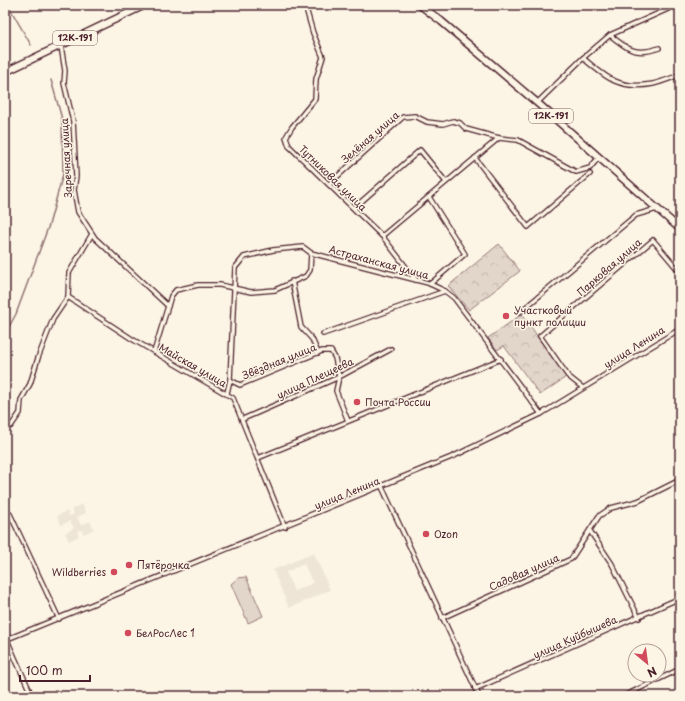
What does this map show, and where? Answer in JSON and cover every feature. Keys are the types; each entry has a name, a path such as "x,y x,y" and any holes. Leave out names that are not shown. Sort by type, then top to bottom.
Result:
{"main road":[{"name":"12К-191","path":"5,72 145,5"},
{"name":"12К-191","path":"420,5 441,21 537,103 680,229"}],"street":[{"name":"Тутниковая улица","path":"305,5 313,33 323,57 316,79 315,99 292,126 286,137 289,146 382,236 416,280"},
{"path":"537,103 583,58 610,36 668,9"},
{"path":"610,36 625,48 634,51 647,52 659,48"},
{"name":"Заречная улица","path":"60,45 65,71 64,83 74,121 76,176 74,190 78,212 92,234 168,306"},
{"path":"583,58 604,77 625,85 653,84 680,75"},
{"name":"Зелёная улица","path":"329,184 403,117 415,116 427,122 443,124 453,121 460,123 466,129 499,138 518,140 576,172 590,168 599,157"},
{"path":"382,236 499,138"},
{"path":"354,208 420,150 446,182"},
{"path":"475,158 528,227 590,174"},
{"path":"429,197 466,254 430,284"},
{"path":"520,312 636,215 657,209"},
{"path":"11,426 20,413 21,400 30,384 38,358 53,320 68,297 69,273 92,234"},
{"name":"Парковая улица","path":"583,388 568,376 540,336 652,240 680,272"},
{"name":"Астраханская улица","path":"227,393 230,380 235,268 244,257 272,250 303,247 311,252 416,280 445,290 454,298 541,414"},
{"path":"154,352 171,296 176,290 198,285 220,285 251,292 275,290 292,281 302,279 306,276 310,270 311,252"},
{"path":"292,281 301,327 312,339 318,353"},
{"name":"Звёздная улица","path":"323,334 445,290"},
{"name":"Майская улица","path":"68,297 154,352 227,393 233,398 243,419 285,527"},
{"name":"улица Ленина","path":"6,640 285,527 454,456 541,414 680,329"},
{"name":"улица Плещеева","path":"243,419 340,377 391,349"},
{"name":"Звёздная улица","path":"230,380 240,385 318,353 331,351 335,358 340,377"},
{"path":"258,458 501,359"},
{"path":"340,377 336,391 348,421"},
{"name":"Садовая улица","path":"442,618 572,559 599,516 611,508 638,501 680,480"},
{"path":"382,487 478,696"},
{"path":"10,514 59,619"},
{"path":"590,531 612,564 639,618"},
{"name":"улица Куйбышева","path":"475,690 639,618 680,598"},
{"path":"6,640 32,696"},
{"path":"624,696 680,669"}],"shaded area":[{"path":"82,504 86,513 77,517 81,525 90,521 94,529 84,534 81,530 77,532 79,536 69,541 65,533 74,528 70,521 61,525 57,516 67,511 69,516 74,514 72,509"},
{"path":"314,553 330,590 289,608 273,570","holes":["304,564 313,583 294,591 286,572"]}],"green space":[{"path":"499,244 520,271 469,310 448,286"},
{"path":"522,314 566,377 540,395 504,346 497,350 488,338"},
{"path":"246,577 263,616 248,623 231,584 238,578"}],"waterway":[{"path":"8,5 31,45"},
{"path":"5,334 16,314 49,225 63,174 62,119 51,80"}],"place":[{"name":"Участковый пункт полиции","path":"506,316"},
{"name":"Почта России","path":"357,402"},
{"name":"Ozon","path":"426,534"},
{"name":"Пятёрочка","path":"129,565"},
{"name":"Wildberries","path":"114,572"},
{"name":"БелРосЛес 1","path":"128,633"}]}
